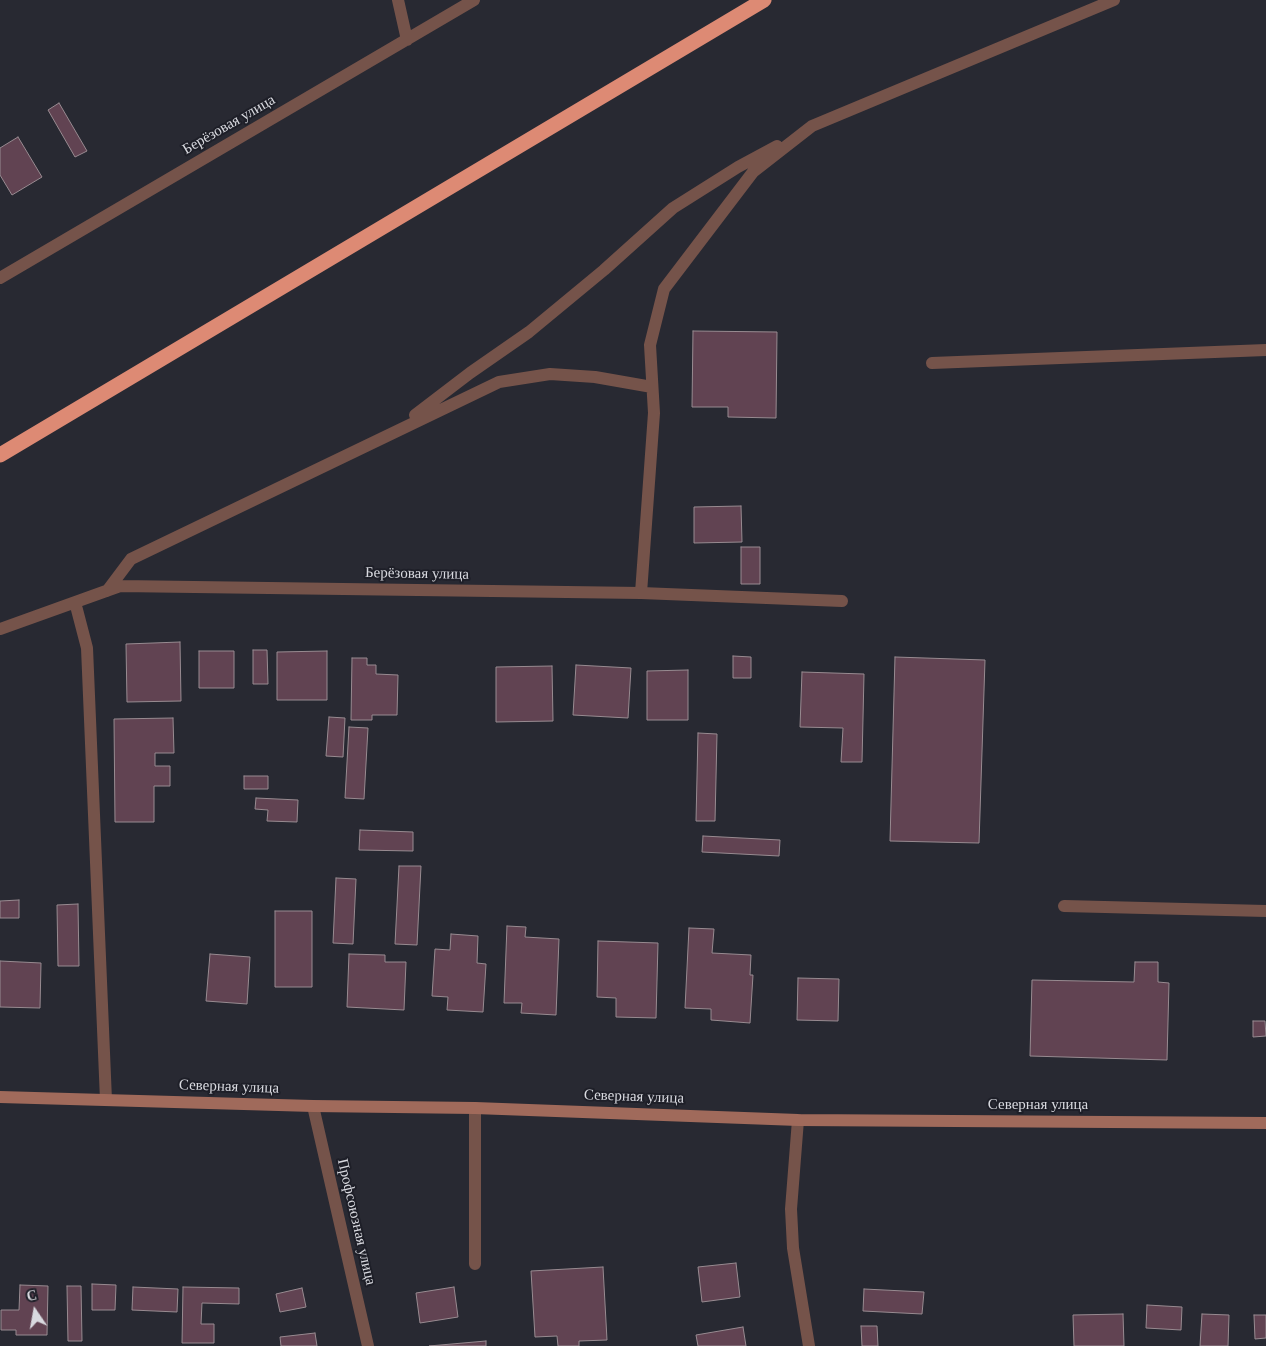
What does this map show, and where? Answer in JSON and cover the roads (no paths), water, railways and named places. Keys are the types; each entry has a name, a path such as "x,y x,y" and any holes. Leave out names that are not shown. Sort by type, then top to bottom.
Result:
{"highway":[{"path":"0,455 764,0"}],"street":[{"path":"398,0 407,40"},
{"name":"Берёзовая улица","path":"0,278 474,0"},
{"path":"393,432 470,373 529,332 604,270 673,208 738,168 812,126 1114,0"},
{"path":"641,594 654,413 650,345 664,289 753,172 812,126"},
{"path":"932,363 1266,350"},
{"path":"107,591 131,559 499,382 550,374 595,377 652,387"},
{"name":"Берёзовая улица","path":"0,629 120,586 641,594 842,601"},
{"path":"75,602 87,648 106,1100"},
{"path":"1064,906 1266,911"},
{"name":"Северная улица","path":"0,1097 313,1106 474,1108 798,1120 1266,1124"},
{"name":"Профсоюзная улица","path":"313,1106 368,1346"},
{"path":"474,1108 475,1264"},
{"path":"798,1120 790,1210 793,1248 809,1346"}]}
